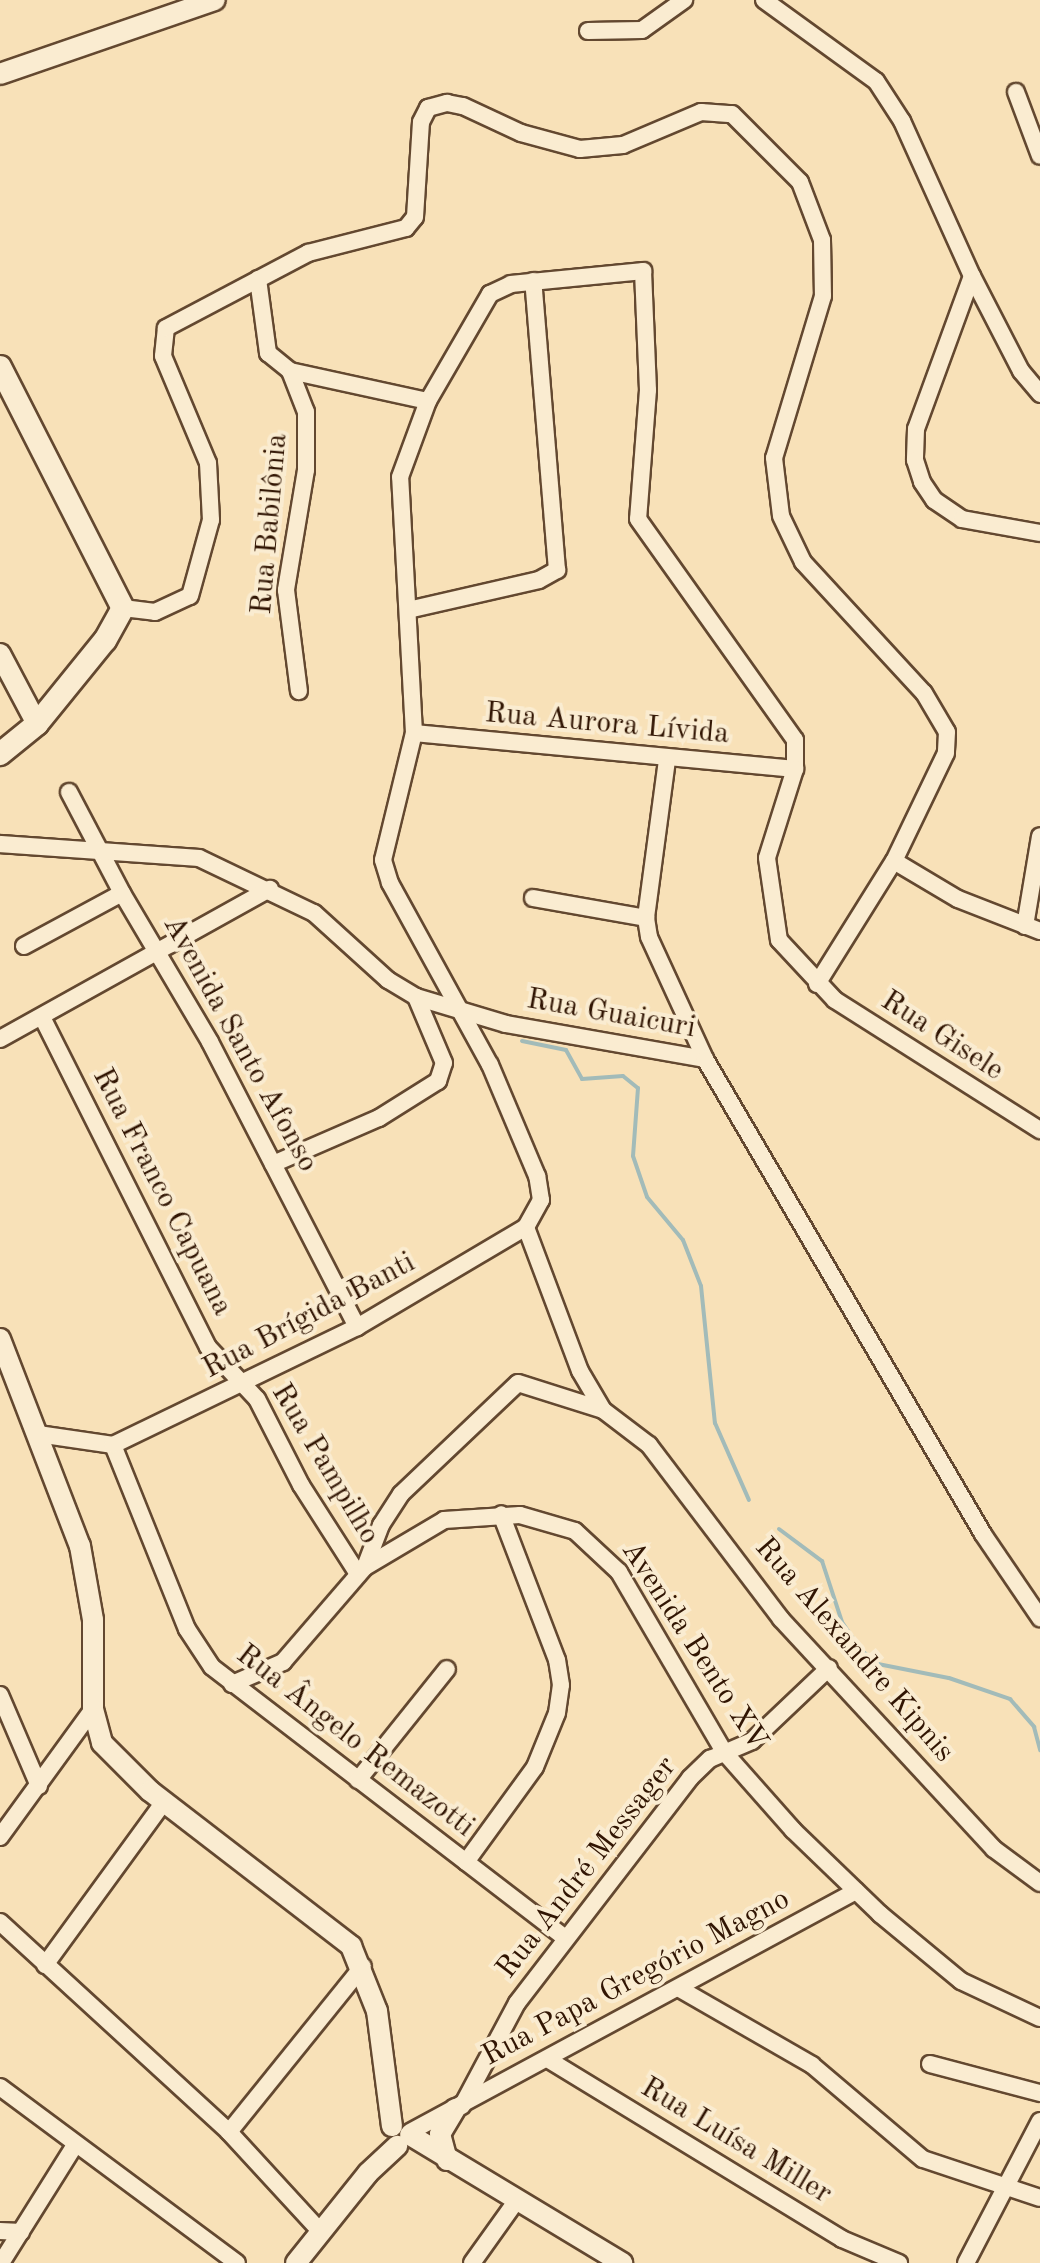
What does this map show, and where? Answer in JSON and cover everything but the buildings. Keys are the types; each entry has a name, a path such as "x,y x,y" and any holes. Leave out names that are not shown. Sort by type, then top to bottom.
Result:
{"main road":[{"path":"0,367 123,608 105,640 37,724 0,754"}],"street":[{"path":"0,74 215,0"},
{"path":"588,31 642,30 684,0"},
{"path":"764,0 876,81 902,121 972,276 1021,371 1040,394"},
{"path":"1016,92 1040,156"},
{"path":"123,608 155,612 190,596 213,505 208,463 163,356 161,335 174,321 308,253 411,224 417,205 421,122 436,104 463,106 521,133 580,149 623,145 701,112 718,110 741,119 800,182 822,240 823,296 774,458 781,516 803,562 924,693 947,732 946,753 894,861 817,984"},
{"path":"603,1410 580,1371 526,1227 542,1191 465,1015 385,871 414,733 400,477 428,401 485,300 499,289 533,281 643,271 648,390 638,519 782,715 795,740 795,769"},
{"path":"972,276 916,429 915,460 922,482 947,511 984,527 1040,533"},
{"name":"Rua Babilônia","path":"258,279 268,353 290,371 306,412 307,435 286,590 299,691"},
{"path":"408,610 551,576 558,552 533,281"},
{"path":"290,371 428,401"},
{"path":"0,654 37,724"},
{"name":"Rua Aurora Lívida","path":"414,733 667,760 795,769"},
{"path":"667,760 646,918 649,937 705,1059"},
{"name":"Rua Gisele","path":"795,769 769,846 768,890 779,940 817,984 927,1061 1040,1130"},
{"name":"Avenida Santo Afonso","path":"69,792 273,1164 357,1327"},
{"path":"894,861 958,899 1033,928 1040,836"},
{"name":"Rua Guaicuri","path":"0,844 199,858 270,889 324,920 378,972 416,997 465,1015 705,1059 983,1534 1040,1618"},
{"path":"0,1039 158,955 270,889"},
{"path":"24,946 122,893"},
{"path":"533,898 646,918"},
{"path":"273,1164 379,1118 438,1081 444,1063 416,997"},
{"name":"Rua Franco Capuana","path":"42,1017 208,1347 244,1384"},
{"name":"Rua Brígida Banti","path":"113,1445 357,1327 526,1227"},
{"path":"0,1339 73,1523 87,1577 93,1709 109,1755 164,1802 337,1930 363,1966 377,2011 388,2081 401,2134 622,2263"},
{"name":"Rua Alexandre Kipnis","path":"361,1570 381,1525 401,1494 518,1383 603,1410 649,1445 688,1491 758,1594 994,1849 1038,1883"},
{"name":"Rua Pampilho","path":"244,1384 361,1570"},
{"path":"38,1434 113,1445"},
{"name":"Rua Ângelo Remazotti","path":"113,1445 187,1629 212,1667 565,1938"},
{"path":"466,1862 535,1767 557,1713 561,1685 544,1622 501,1514"},
{"name":"Avenida Bento XV","path":"232,1684 283,1662 361,1570 444,1520 501,1514 575,1531 607,1556 724,1752 856,1891 970,1987 1040,2018"},
{"name":"Rua André Messager","path":"453,2110 517,2003 690,1778 724,1752 752,1741 829,1668"},
{"path":"358,1780 447,1669"},
{"path":"0,1695 39,1786"},
{"path":"0,1837 93,1709"},
{"path":"45,1965 164,1802"},
{"name":"Rua Papa Gregório Magno","path":"401,2134 549,2060 856,1891"},
{"path":"0,1922 229,2132 321,2232"},
{"path":"229,2132 363,1966"},
{"path":"680,1989 812,2065 923,2159 1040,2198"},
{"name":"Rua Luísa Miller","path":"549,2060 818,2224 899,2263"},
{"path":"930,2064 1040,2093"},
{"path":"0,2087 237,2263"},
{"path":"447,2160 440,2134 453,2110"},
{"path":"966,2263 1040,2121"},
{"path":"296,2263 401,2134"},
{"path":"1,2263 75,2145"},
{"path":"472,2263 517,2200"},
{"path":"0,2231 21,2232"}],"waterway":[{"path":"522,1041 566,1050 582,1079 623,1076 638,1088 633,1156 647,1197 683,1240 701,1286 715,1423 749,1500"},
{"path":"779,1529 822,1561 842,1622 861,1650 878,1664 949,1678 1010,1699 1034,1727 1040,1750"}]}
